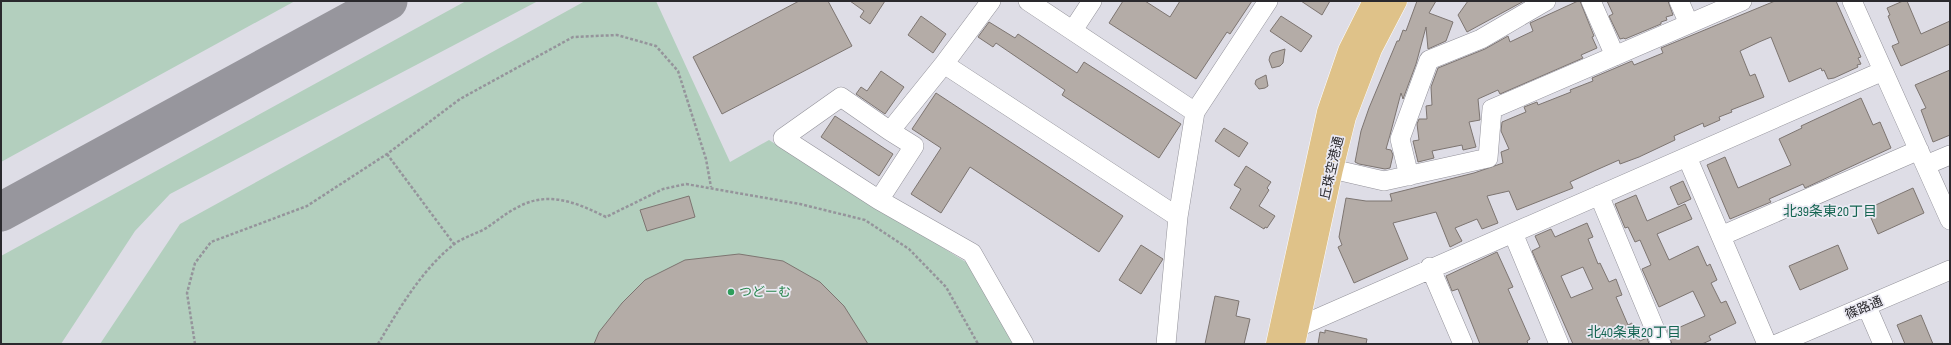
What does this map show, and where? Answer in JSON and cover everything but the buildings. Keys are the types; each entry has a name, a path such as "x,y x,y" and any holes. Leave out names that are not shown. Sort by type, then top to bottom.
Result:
{"main road":[{"name":"丘珠空港通","path":"1291,331 1328,112 1349,51 1374,1"},
{"name":"丘珠空港通","path":"1277,344 1291,331 1347,110 1371,49 1396,1"}],"street":[{"path":"890,131 944,64 991,1"},
{"path":"1028,1 1195,112"},
{"path":"1073,30 1092,1"},
{"path":"1166,344 1178,217 1195,112 1268,1"},
{"path":"1409,176 1400,139 1429,60 1481,39 1546,1"},
{"path":"1591,1 1615,56"},
{"path":"1679,1 1689,24"},
{"path":"1332,169 1384,181 1488,158 1492,109 1742,1"},
{"path":"1852,1 1950,220"},
{"path":"944,64 1178,217"},
{"path":"1291,331 1430,267 1513,233 1883,71"},
{"path":"879,200 914,146 841,97 783,138 879,200 972,253 1024,344"},
{"path":"1720,236 1922,158 1950,155"},
{"path":"1687,157 1767,344"},
{"path":"1598,195 1661,344"},
{"path":"1513,233 1559,344"},
{"path":"1430,267 1463,344"},
{"name":"篠路通","path":"1777,344 1950,270"},
{"path":"1867,306 1883,344"}],"path":[{"path":"195,344 187,293 195,263 211,242 307,206 387,154 460,99 573,37 617,35 656,46 678,71 706,159 711,187"},
{"path":"387,154 454,244"},
{"path":"378,344 407,297 422,278 454,244 486,228 518,207 537,200 548,199 575,203 606,217 663,189 686,184 711,187 733,193 800,204 865,220 909,249 946,287 978,344"}],"green space":[{"path":"1,1 295,1 1,162"},
{"path":"466,1 538,1 170,194 135,231 61,344 1,344 1,256"},
{"path":"585,1 656,1 730,162 769,140 969,264 1014,344 100,344 180,224"}],"taxiway":[{"path":"1,212 388,1"}],"place":[{"name":"つどーむ","path":"731,292"}],"district":[{"name":"北39条東20丁目","path":"1830,211"},
{"name":"北40条東20丁目","path":"1634,332"}]}
